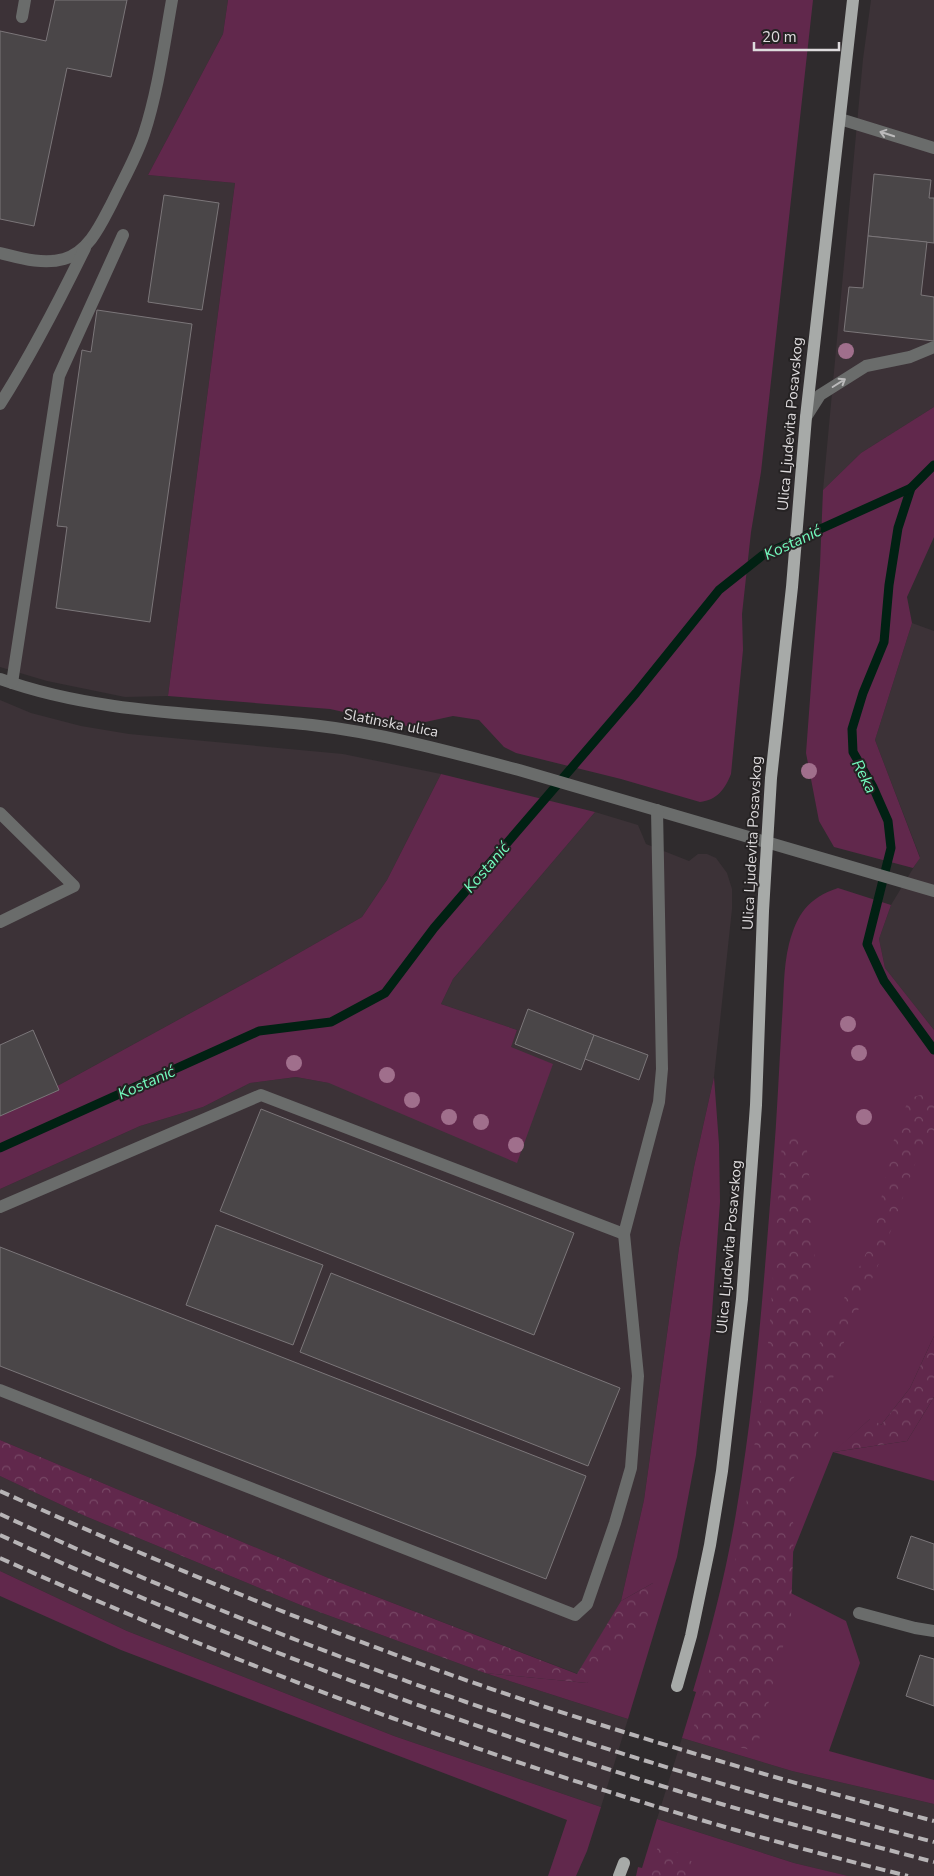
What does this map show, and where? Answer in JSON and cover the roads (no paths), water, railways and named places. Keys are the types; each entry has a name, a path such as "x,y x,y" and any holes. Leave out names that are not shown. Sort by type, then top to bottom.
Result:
{"main road":[{"name":"Ulica Ljudevita Posavskog","path":"677,1686 691,1636 710,1545 722,1471 742,1299 756,1105 770,778 792,588 806,417 853,0"},
{"path":"619,1876 624,1863"}],"street":[{"path":"22,17 25,0"},
{"path":"0,404 61,298 85,248 103,221 134,160 144,134 155,90 172,0"},
{"path":"840,119 934,148"},
{"path":"6,681 59,376 123,235"},
{"path":"0,254 39,261 64,259 85,248"},
{"path":"806,417 820,395 866,366 910,357 934,347"},
{"name":"Slatinska ulica","path":"6,681 110,706 311,725 371,733 520,770 934,891"},
{"path":"0,1390 575,1615 587,1604 616,1523 631,1468 638,1376 624,1234 659,1102 662,1069 657,810"},
{"path":"0,813 74,886 0,922"},
{"path":"0,1207 261,1095 624,1234"},
{"path":"859,1613 915,1628 934,1630"}],"waterway":[{"name":"Reka","path":"934,465 911,488 898,528 889,585 884,642 863,693 852,729 853,752 873,787 888,821 891,848 867,944 884,981 934,1050"},
{"name":"Kostanić","path":"0,1148 259,1031 331,1022 385,993 434,928 636,693 719,590 763,555 911,488"}],"railway":[{"path":"0,1491 227,1589 457,1677 575,1717 694,1754 934,1821"},
{"path":"0,1514 113,1565 228,1613 343,1658 460,1700 695,1776 934,1842"},
{"path":"0,1535 176,1612 265,1648 444,1714 626,1775 718,1803 934,1862"},
{"path":"0,1558 222,1653 447,1738 676,1812 791,1846 908,1876"}]}
